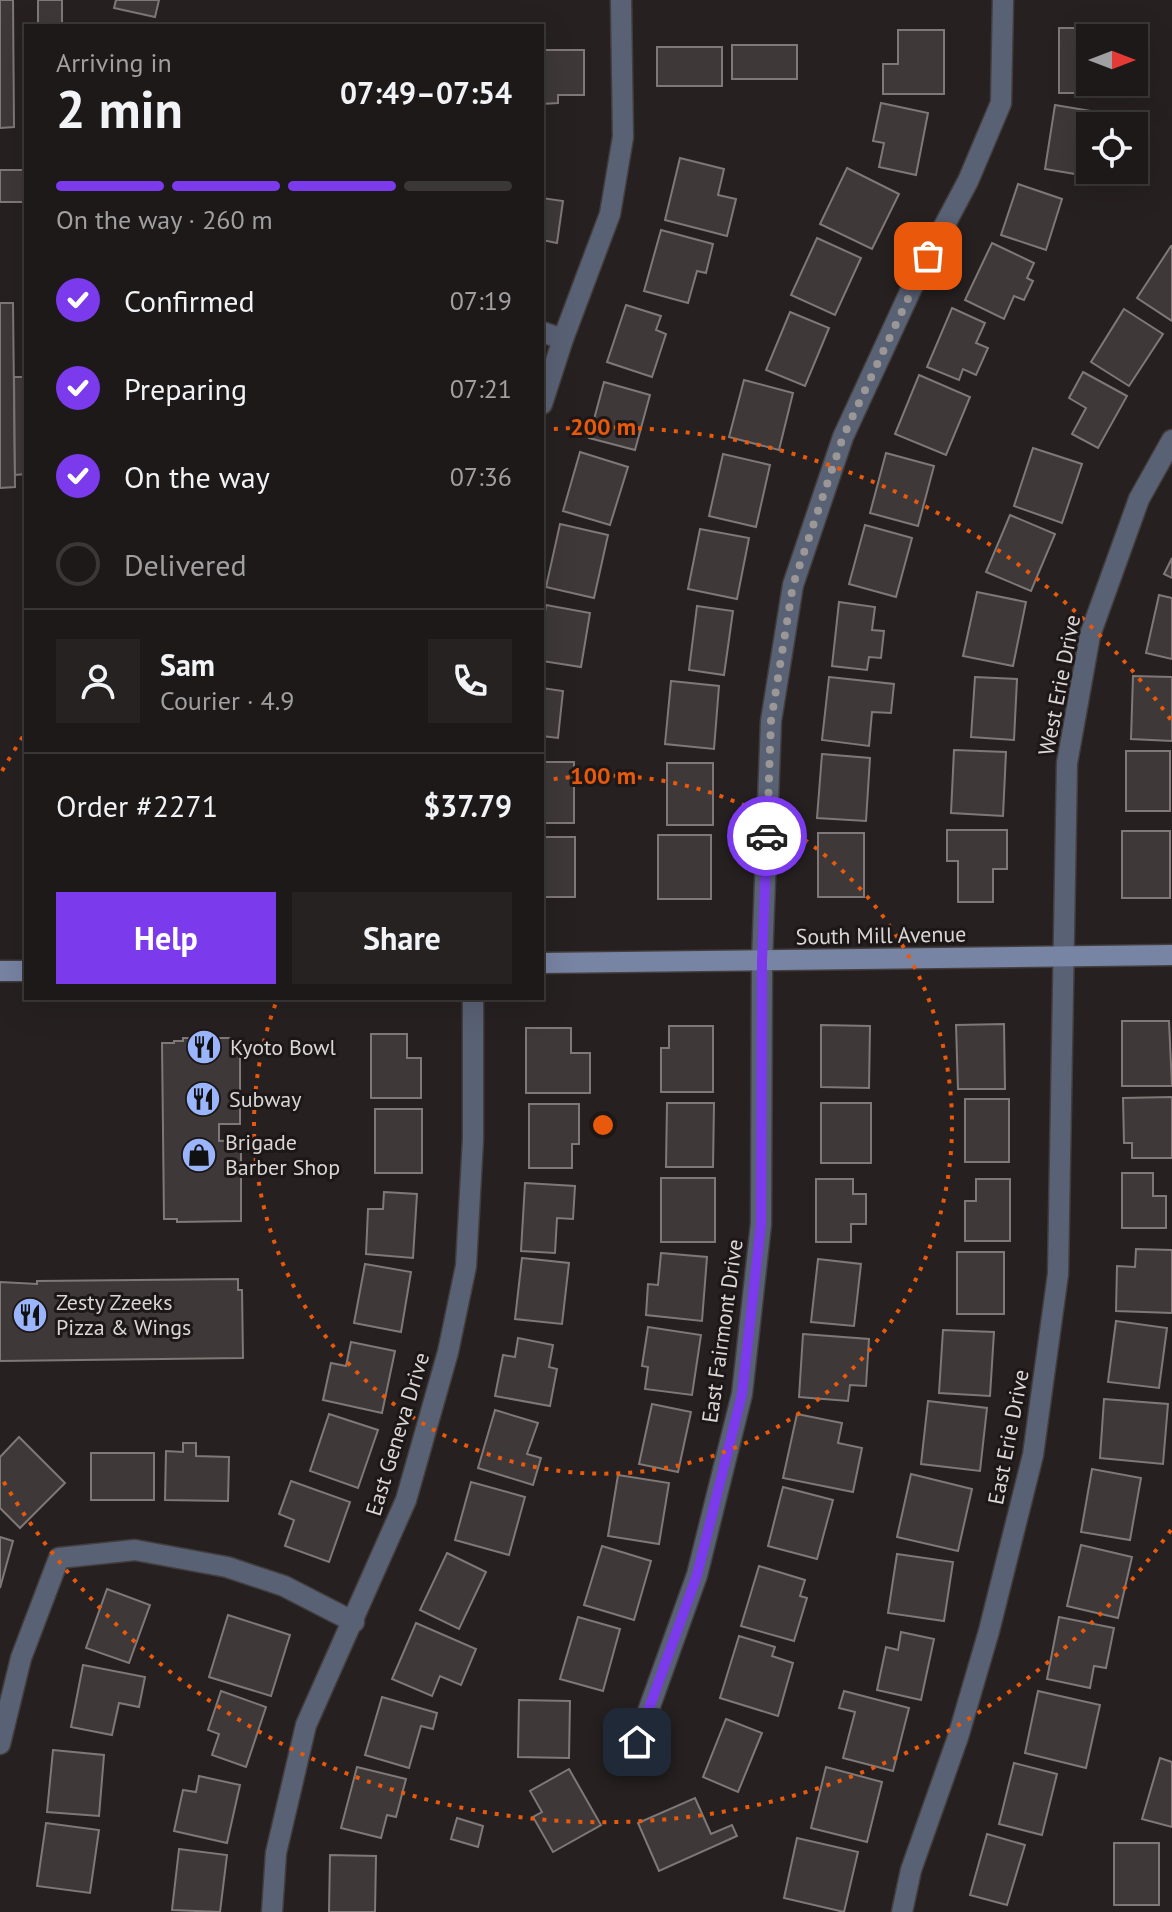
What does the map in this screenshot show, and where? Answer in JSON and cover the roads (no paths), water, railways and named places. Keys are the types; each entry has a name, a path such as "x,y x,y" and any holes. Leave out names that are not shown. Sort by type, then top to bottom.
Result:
{"main road":[{"name":"South Mill Avenue","path":"544,963 1172,955"},
{"path":"0,971 24,971"}],"street":[{"path":"544,398 610,214 623,137 621,0"},
{"name":"East Fairmont Drive","path":"637,1742 697,1575 742,1394 761,1224 762,961 771,721 793,585 843,437 915,281 968,181 1001,103 1003,0"},
{"path":"544,333 563,339"},
{"name":"West Erie Drive","path":"1062,955 1067,763 1090,635 1139,499 1172,440"},
{"name":"East Erie Drive","path":"902,1912 911,1870 958,1737 985,1646 1033,1455 1058,1274 1062,955"},
{"name":"East Geneva Drive","path":"272,1912 276,1853 306,1725 406,1500 448,1352 466,1266 473,1139 473,1000"},
{"path":"0,1744 21,1658 59,1558 135,1550 227,1567 284,1586 354,1622"}],"place":[{"name":"Kyoto Bowl","path":"204,1047"},
{"name":"Subway","path":"203,1099"},
{"name":"Brigade Barber Shop","path":"199,1155"},
{"name":"Zesty Zzeeks Pizza & Wings","path":"30,1315"}]}
